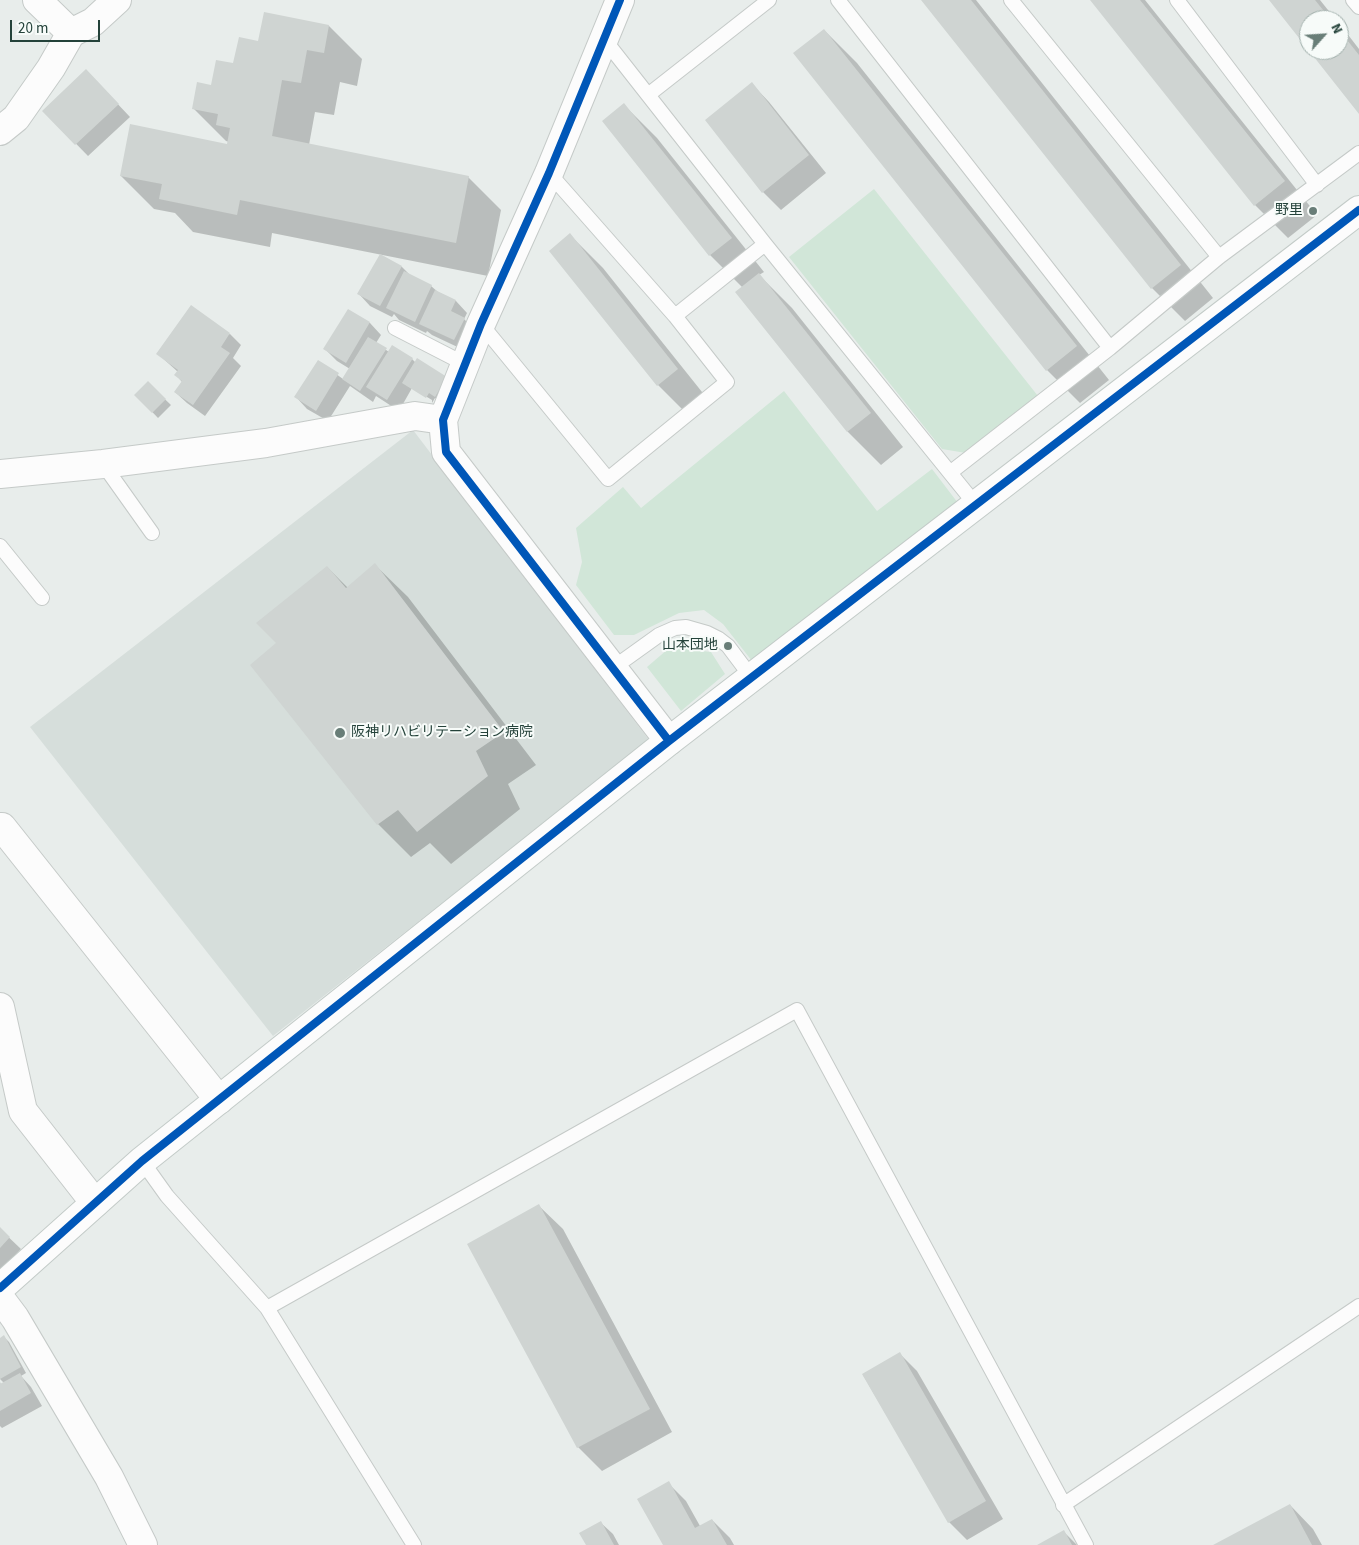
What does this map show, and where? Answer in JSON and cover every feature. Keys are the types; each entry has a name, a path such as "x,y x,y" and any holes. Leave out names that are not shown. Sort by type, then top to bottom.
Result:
{"street":[{"path":"37,0 71,34"},
{"path":"0,131 16,118 51,68 71,34 93,22 117,0"},
{"path":"620,0 549,173 480,324 443,420 446,452 669,741"},
{"path":"0,1288 142,1162 669,741 1359,210"},
{"path":"0,474 103,464 266,443 415,416 443,420"},
{"path":"0,828 2,827 219,1100"},
{"path":"0,1007 23,1111 95,1203"},
{"path":"0,1298 15,1318 109,1477 143,1545"}],"lane":[{"path":"648,95 769,0"},
{"path":"838,0 1110,348"},
{"path":"1011,0 1219,258"},
{"path":"1177,0 1317,185"},
{"path":"1354,0 1359,7"},
{"path":"604,39 765,244 976,505"},
{"path":"951,472 1110,348 1219,258 1359,153"},
{"path":"480,324 608,479 727,382 675,316 549,173"},
{"path":"675,316 765,244"},
{"path":"395,328 465,364"},
{"path":"103,464 152,533"},
{"path":"0,546 42,598"},
{"path":"613,668 659,635 675,628 686,627 720,639 728,646 752,678"},
{"path":"267,1308 797,1010 1086,1545"},
{"path":"142,1162 167,1196 267,1308 414,1545"},
{"path":"1063,1505 1359,1306"}],"shaded area":[{"name":"阪神リハビリテーション病院","path":"413,430 649,740 273,1036 30,727"}],"green space":[{"path":"874,189 1038,396 966,453 942,449 789,257"},
{"path":"784,391 877,511 932,469 958,503 752,661 723,624 704,610 679,613 634,635 614,635 576,585 582,562 576,528 623,487 641,508"},
{"path":"679,648 711,652 725,674 681,711 647,667 668,649"}],"building":[{"path":"921,0 971,0 1181,265 1151,289"},
{"path":"1090,0 1140,0 1285,181 1254,206"},
{"path":"1269,0 1315,0 1323,10 1299,10 1299,38"},
{"path":"264,12 329,25 324,53 307,50 301,83 282,80 272,136 469,176 456,243 240,200 237,215 159,199 162,184 120,176 130,124 227,144 230,128 216,125 218,114 192,109 197,82 211,85 216,60 233,63 239,37 258,41"},
{"path":"824,29 1077,346 1046,371 793,53"},
{"path":"1349,42 1359,55 1359,114 1316,60 1349,60"},
{"path":"86,69 119,104 75,145 42,111"},
{"path":"752,82 809,155 762,193 705,120"},
{"path":"624,103 732,238 709,256 602,121"},
{"path":"570,233 678,369 657,386 549,251"},
{"path":"380,254 402,266 380,306 357,294"},
{"path":"404,271 432,285 415,322 386,308"},
{"path":"759,273 871,413 847,432 735,292"},
{"path":"435,290 456,300 451,311 465,318 454,340 419,324"},
{"path":"191,305 230,333 221,347 230,353 193,405 174,392 182,381 174,375 178,370 156,354"},
{"path":"348,309 370,322 346,363 323,349"},
{"path":"368,337 387,348 360,391 342,379"},
{"path":"392,345 413,358 387,400 366,387"},
{"path":"417,358 447,377 435,397 429,393 426,398 402,383"},
{"path":"318,360 339,373 316,411 294,397"},
{"path":"148,381 166,399 152,413 134,395"},
{"path":"375,563 504,732 476,751 488,776 417,832 398,810 377,825 250,665 276,643 256,623 327,566 346,588"},
{"path":"539,1204 650,1409 577,1448 467,1244"},
{"path":"0,1227 10,1237 0,1248"},
{"path":"4,1335 21,1367 0,1379 0,1338"},
{"path":"900,1352 986,1501 948,1523 862,1374"},
{"path":"20,1373 31,1393 0,1411 0,1384"},
{"path":"669,1481 695,1528 712,1519 727,1545 663,1545 637,1499"},
{"path":"1290,1504 1312,1545 1213,1545"},
{"path":"601,1521 614,1545 586,1545 579,1533"},
{"path":"1064,1530 1072,1545 1037,1545"}],"cycle path":[{"path":"620,0 549,173 481,324 443,420 446,452 669,741"},
{"path":"0,1288 142,1161 669,741 1359,210"}],"place":[{"name":"野里","path":"1313,211"},
{"name":"山本団地","path":"728,646"},
{"name":"阪神リハビリテーション病院","path":"340,733"}]}
